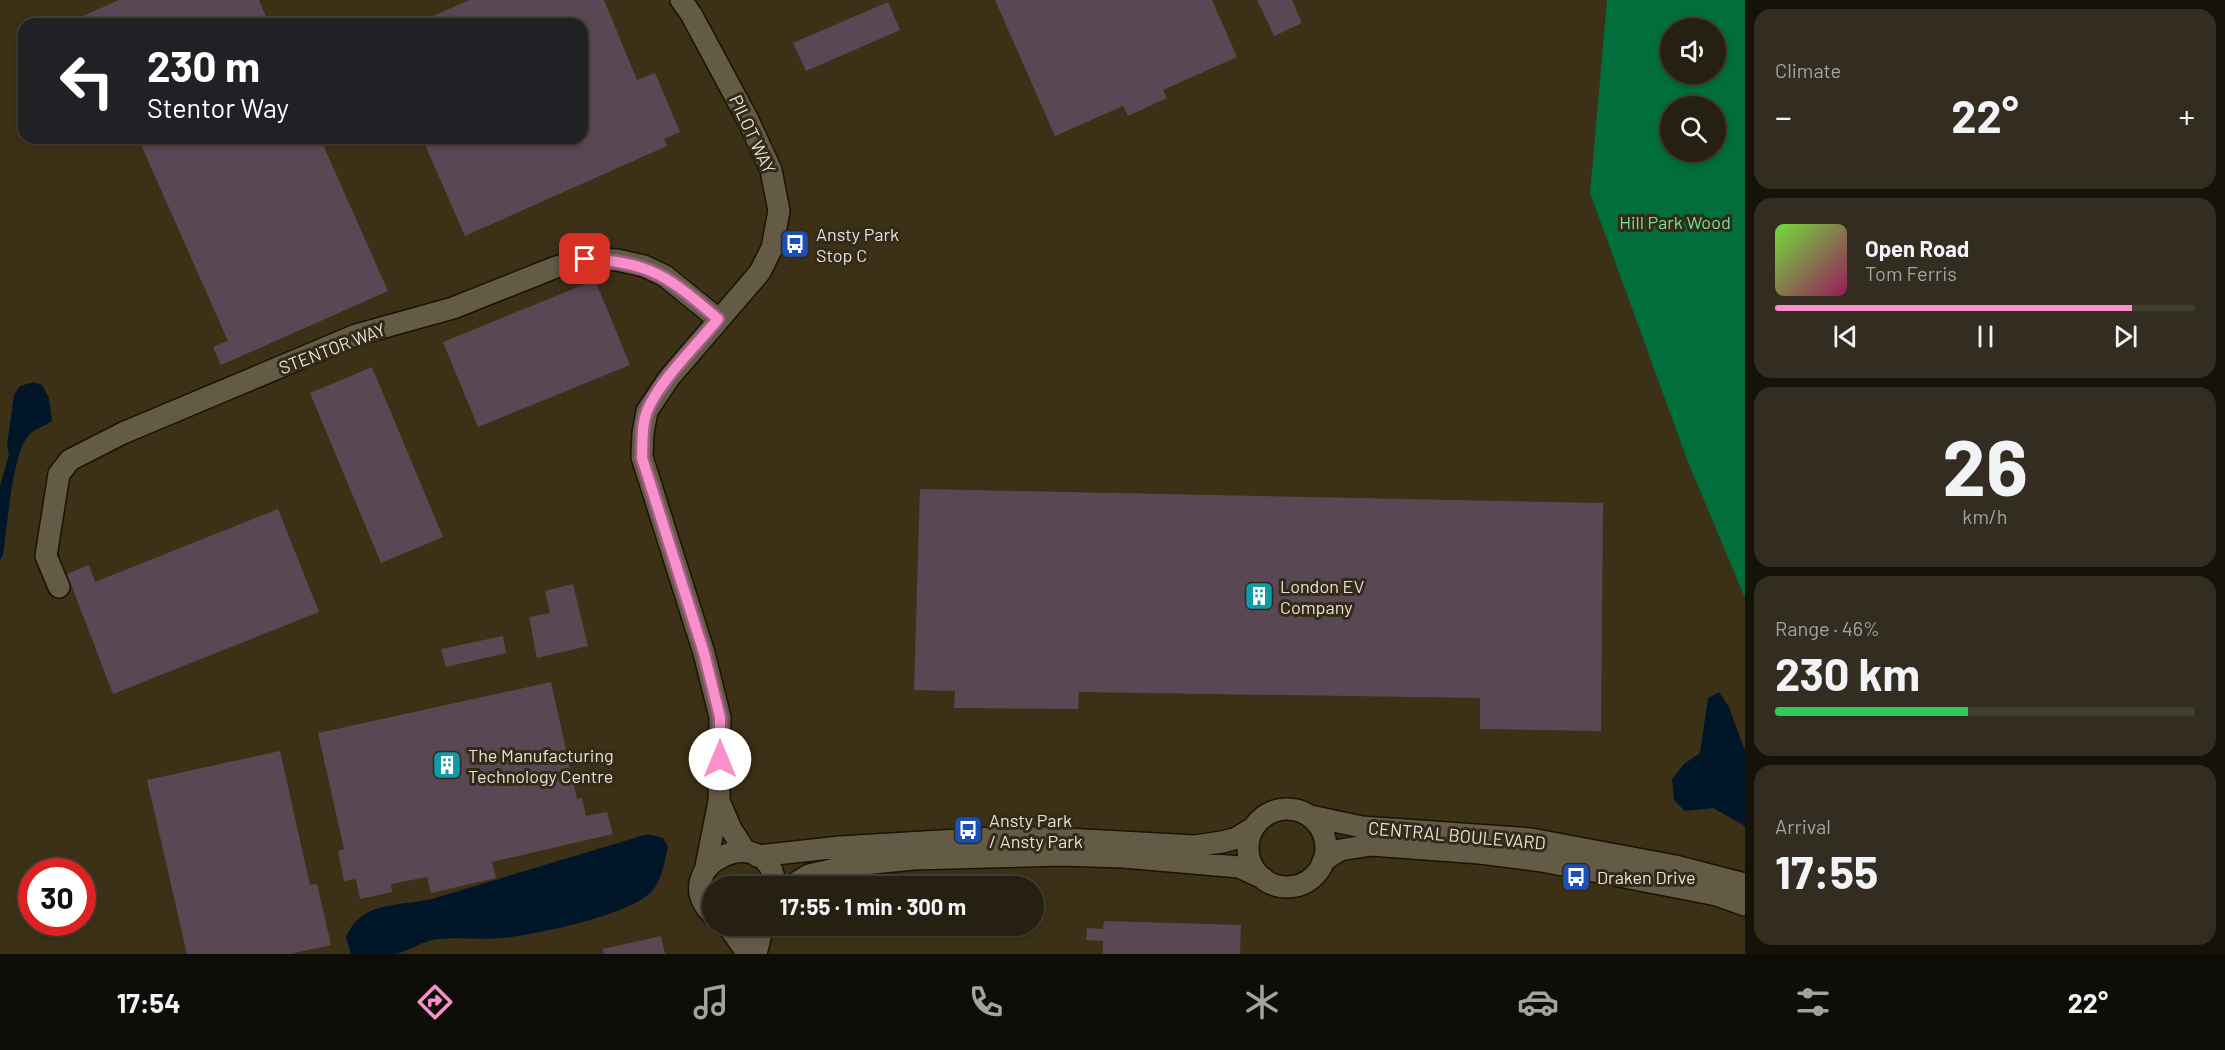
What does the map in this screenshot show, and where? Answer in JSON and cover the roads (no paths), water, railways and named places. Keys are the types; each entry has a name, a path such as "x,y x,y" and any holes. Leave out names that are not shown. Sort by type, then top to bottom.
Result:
{"street":[{"name":"PILOT WAY","path":"681,0 696,23 748,120 771,170 779,211 772,248 760,272 669,378 647,411 643,433 642,458 704,653 720,717 720,801 704,876"},
{"name":"STENTOR WAY","path":"59,587 46,556 59,474 70,460 123,434 356,335 453,308 556,267 585,259 617,260 644,266 665,276 718,319"},
{"name":"PILOT WAY","path":"720,801 731,830 751,854 772,872 773,876"},
{"path":"705,871 721,855 991,838 1195,846 1238,838 1274,812 1294,810 1310,816 1323,833 1326,851 1323,861 1311,878 1299,884 1282,886 1239,867 1134,858 1061,855 913,859 863,864 818,872 810,876"},
{"name":"CENTRAL BOULEVARD","path":"1310,816 1362,827 1531,839 1675,866 1745,884"},
{"path":"1253,828 1249,855 1256,871 1263,878"},
{"name":"CENTRAL BOULEVARD","path":"1323,861 1340,850 1371,845 1480,854 1542,861 1706,893 1745,905"},
{"path":"735,936 748,954"},
{"path":"756,954 760,936"}],"water":[{"path":"34,382 42,385 49,398 52,421 32,433 21,449 8,512 3,555 0,560 0,486 9,454 7,445 14,395 20,386"},
{"path":"1719,692 1729,707 1745,751 1745,826 1713,808 1685,811 1674,800 1672,779 1684,764 1700,753 1708,698"},
{"path":"648,834 663,838 668,847 663,869 653,890 625,908 559,928 517,936 494,939 439,939 396,954 351,954 346,937 362,916 373,910 435,898"}],"place":[{"name":"Ansty Park Stop C","path":"795,244"},
{"name":"London EV Company","path":"1259,596"},
{"name":"The Manufacturing Technology Centre","path":"447,765"},
{"name":"Ansty Park / Ansty Park","path":"968,830"},
{"name":"Draken Drive","path":"1576,877"}],"park label":[{"name":"Hill Park Wood","path":"1675,222"}]}
